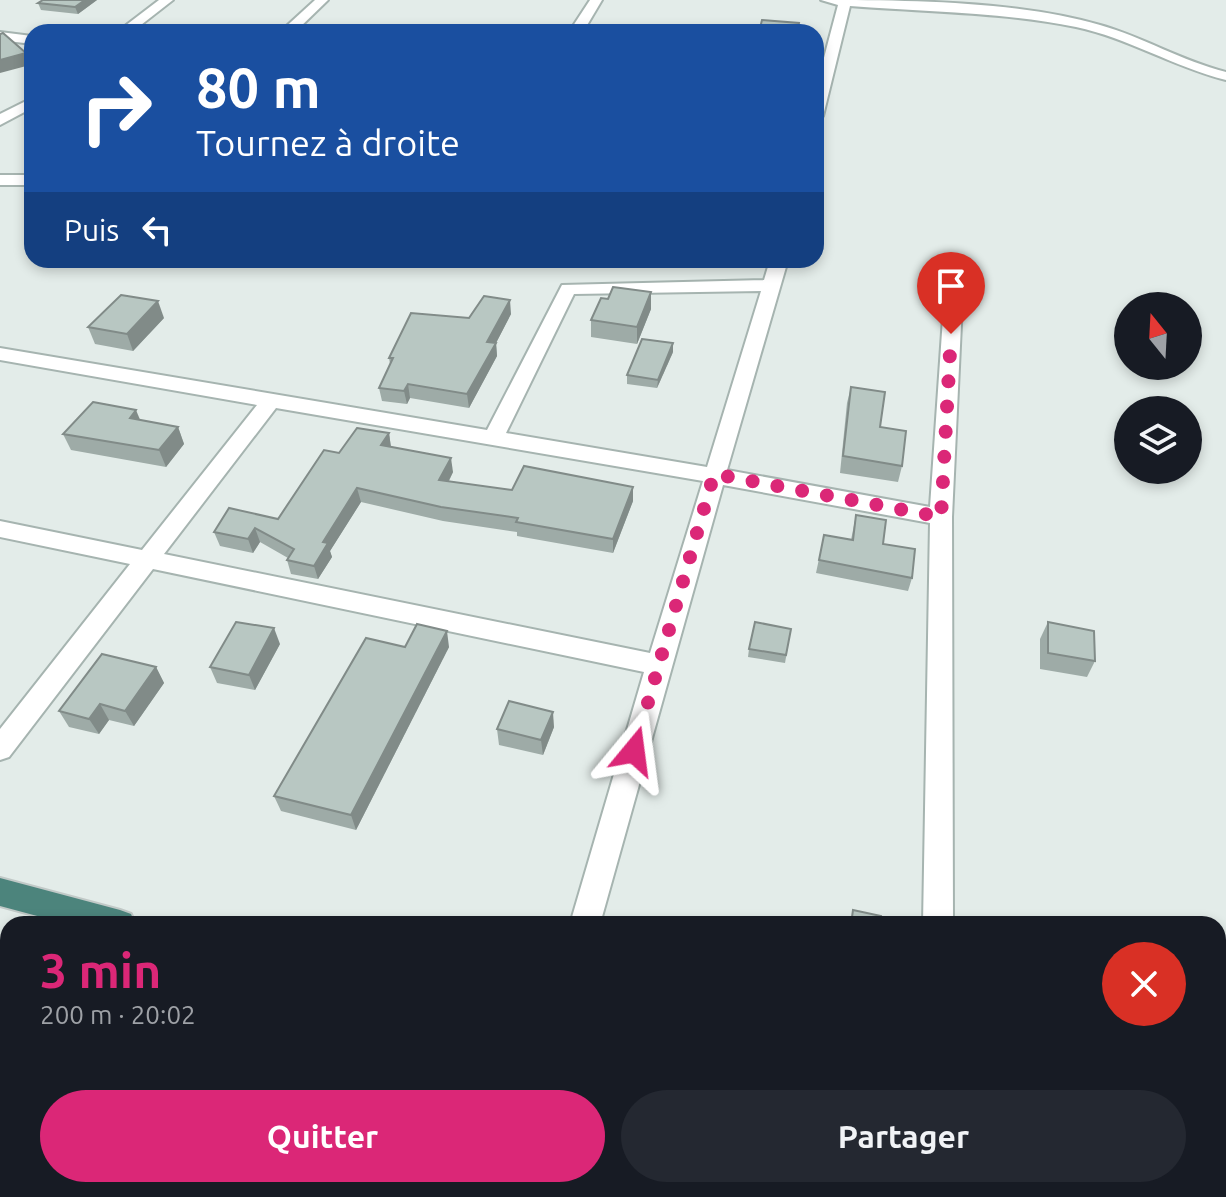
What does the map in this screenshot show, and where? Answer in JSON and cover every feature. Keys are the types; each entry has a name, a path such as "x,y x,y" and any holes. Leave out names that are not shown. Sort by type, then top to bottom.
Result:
{"highway":[{"path":"0,892 90,916"}],"street":[{"path":"135,24 167,0"},
{"path":"296,24 322,0"},
{"path":"581,24 596,0"},
{"path":"827,0 1078,23 1226,76"},
{"path":"824,85 845,2"},
{"path":"0,36 24,39"},
{"path":"0,120 24,107"},
{"path":"0,180 24,180"},
{"path":"587,916 714,474 777,268"},
{"path":"493,438 568,289 773,285"},
{"path":"938,916 941,517 953,303"},
{"path":"0,354 270,402 714,474 941,517"},
{"path":"0,749 270,402"},
{"path":"0,529 659,665"}],"building":[{"path":"43,0 85,0 75,7 38,3"},
{"path":"762,20 799,23 799,24 761,24"},
{"path":"3,33 24,54 0,60 0,34"},
{"path":"613,287 651,292 637,327 591,320 601,298 608,299"},
{"path":"121,295 158,301 127,334 88,327"},
{"path":"484,296 510,300 487,342 496,343 467,394 408,384 404,391 379,388 393,358 389,358 411,313 469,318"},
{"path":"642,339 673,343 658,380 627,375"},
{"path":"851,387 885,392 880,427 906,431 902,466 843,456"},
{"path":"93,402 136,410 130,418 178,427 159,450 63,434"},
{"path":"357,428 389,433 381,445 451,458 439,480 512,490 524,466 633,487 613,539 357,488 323,542 328,543 314,566 287,560 294,549 255,528 248,539 214,532 229,508 278,519 324,450 339,453"},
{"path":"856,515 886,520 883,544 915,549 912,578 819,560 824,535 853,540"},
{"path":"236,622 274,628 249,675 210,667"},
{"path":"755,622 791,629 786,655 749,649"},
{"path":"1048,622 1094,631 1095,661 1048,653"},
{"path":"417,624 447,631 351,815 274,796 366,638 405,647"},
{"path":"102,654 156,667 125,711 100,704 89,719 59,711"},
{"path":"509,701 553,712 541,740 497,729"},
{"path":"853,910 881,916 852,916"}],"route":[{"path":"634,751 714,474 941,517 951,334"}]}
